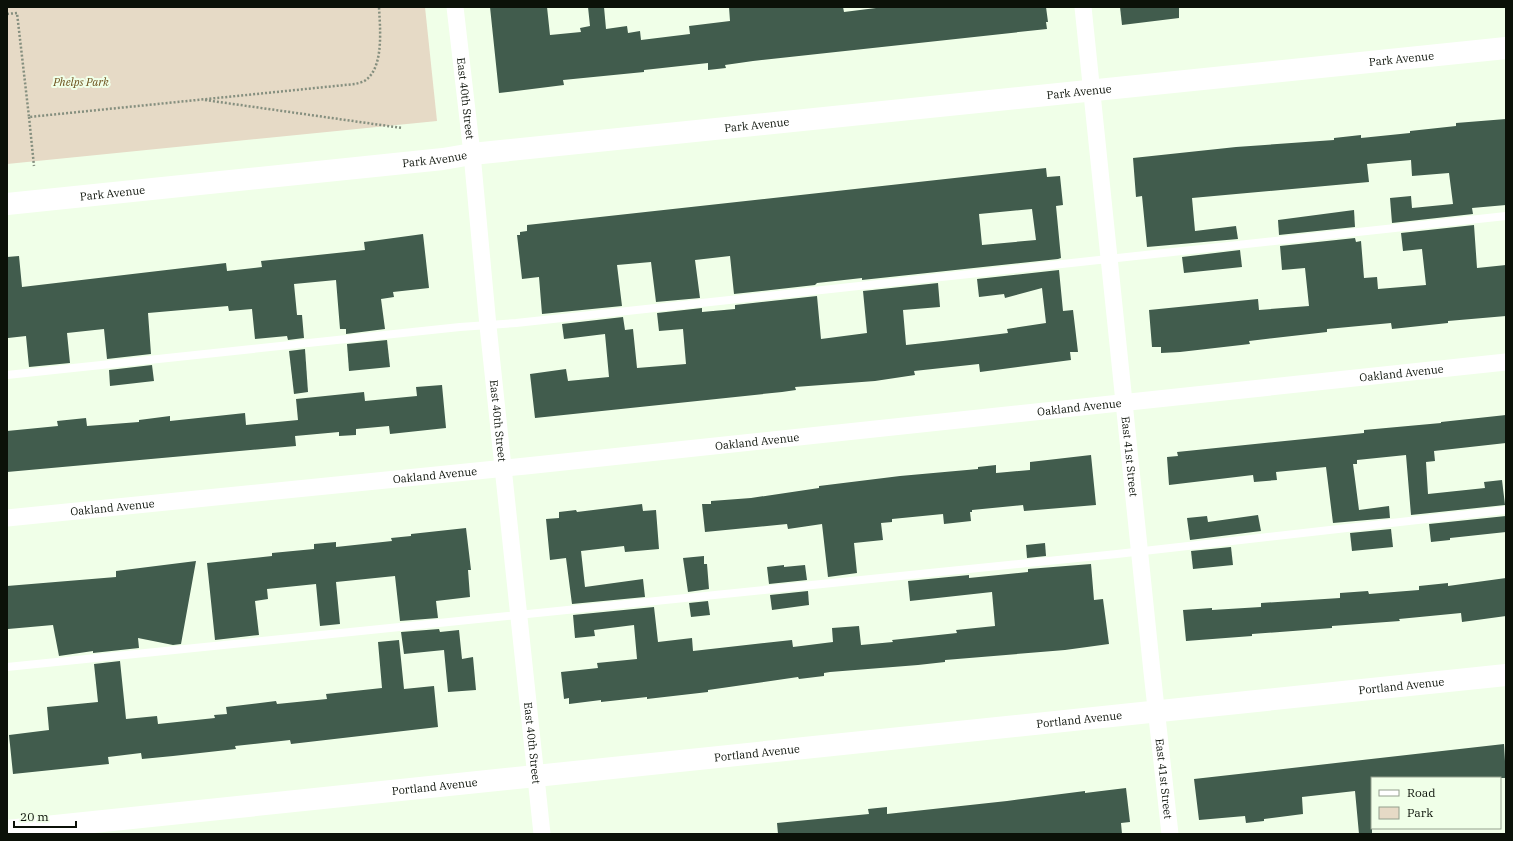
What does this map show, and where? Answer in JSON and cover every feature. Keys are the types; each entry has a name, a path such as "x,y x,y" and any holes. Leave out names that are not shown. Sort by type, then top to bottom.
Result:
{"street":[{"name":"East 40th Street","path":"455,7 472,154 502,468 542,834"},
{"name":"East 41st Street","path":"1084,7 1156,712 1170,834"},
{"name":"Park Avenue","path":"7,204 442,160 472,154 683,134 1092,90 1506,48"},
{"name":"Oakland Avenue","path":"7,518 502,468 1506,362"},
{"name":"Portland Avenue","path":"7,831 1506,675"}],"lane":[{"path":"7,375 460,327 488,326 1506,216"},
{"path":"7,667 1140,551 1506,510"}],"path":[{"path":"29,117 355,84 366,80 375,71 380,36 379,7"},
{"path":"7,14 17,13 34,166"},
{"path":"200,99 402,128"}],"green space":[{"name":"Phelps Park","path":"7,7 425,7 437,121 7,164"}],"building":[{"path":"490,7 547,7 550,35 581,32 580,28 590,26 588,7 604,7 606,29 627,26 628,33 640,31 641,40 690,34 689,26 730,21 729,7 843,7 844,12 884,7 1046,7 1048,22 1046,22 1047,29 753,61 725,65 726,68 708,70 708,63 644,70 644,72 563,80 564,85 499,93"},
{"path":"1120,7 1179,7 1179,18 1122,25"},
{"path":"1506,119 1506,205 1472,208 1473,214 1392,223 1390,198 1411,196 1412,208 1453,204 1449,173 1412,176 1411,160 1367,164 1369,182 1192,198 1195,231 1236,226 1238,239 1147,247 1142,196 1136,197 1133,158 1236,147 1334,140 1334,138 1361,135 1361,138 1410,133 1410,131 1456,126 1456,123"},
{"path":"1046,168 1047,177 1060,176 1063,205 1056,206 1061,258 1058,259 862,280 862,278 734,294 730,256 695,260 700,298 656,302 651,262 617,265 622,306 542,314 539,277 522,279 517,235 520,235 520,232 527,231 527,225","holes":["1032,209 1036,240 982,245 979,214"]},
{"path":"1354,210 1355,227 1279,235 1278,220"},
{"path":"1474,225 1477,268 1506,265 1506,316 1448,321 1448,323 1392,329 1391,323 1327,329 1327,332 1249,341 1250,344 1180,352 1161,353 1161,347 1152,347 1149,310 1258,299 1259,310 1309,306 1305,268 1282,270 1280,246 1355,238 1356,242 1361,241 1364,278 1377,277 1378,289 1426,285 1422,249 1403,251 1401,233"},
{"path":"423,234 429,288 393,292 394,297 381,299 385,329 346,334 346,329 340,329 336,280 294,284 297,315 302,315 304,338 288,340 287,336 255,339 252,309 229,311 228,306 148,313 151,354 107,359 104,329 67,333 70,363 29,367 26,336 8,338 7,257 19,256 22,287 226,263 227,271 262,267 261,261 365,250 364,242"},
{"path":"1240,250 1242,267 1184,273 1182,257"},
{"path":"1059,270 1063,311 1073,310 1078,352 1070,352 1071,360 980,372 979,364 914,371 915,375 875,381 795,387 796,390 782,392 535,418 530,374 566,369 568,381 609,377 605,334 564,339 562,324 623,317 625,330 633,329 637,368 686,364 683,329 659,331 657,313 702,308 702,312 735,309 735,305 817,296 821,339 867,333 863,291 938,283 940,307 903,310 906,345 943,341 1008,333 1007,329 1046,323 1042,288 1005,298 1004,294 979,297 977,279"},
{"path":"387,340 390,367 349,371 347,344"},
{"path":"305,349 308,392 294,394 289,351"},
{"path":"152,365 154,381 110,386 109,370"},
{"path":"442,385 446,428 390,434 389,426 356,429 356,435 339,436 339,432 295,436 296,446 7,472 7,431 58,426 57,421 86,418 87,426 139,422 139,420 170,416 170,421 245,413 246,425 298,420 296,399 364,392 365,401 417,396 416,387"},
{"path":"1506,415 1506,443 1434,451 1435,461 1426,462 1428,494 1485,488 1484,482 1502,480 1505,505 1411,515 1406,455 1357,460 1357,464 1353,464 1359,510 1389,506 1390,518 1333,523 1326,467 1276,472 1277,480 1254,482 1253,475 1169,485 1167,457 1178,456 1177,452 1364,433 1364,430"},
{"path":"1091,455 1096,505 1024,511 1023,505 972,510 972,512 970,512 971,521 944,524 943,514 892,519 892,522 881,523 883,540 854,543 857,573 828,577 822,524 788,529 787,524 705,532 702,504 711,504 711,501 751,498 819,488 819,486 900,476 978,469 978,467 996,465 996,473 1030,470 1030,462"},
{"path":"642,504 643,511 656,510 659,549 625,552 624,546 581,551 585,587 643,579 645,597 572,604 566,558 550,560 546,519 559,518 559,512 576,510 577,512"},
{"path":"1258,515 1261,531 1190,540 1187,518 1207,516 1208,522"},
{"path":"1506,516 1506,532 1450,538 1450,540 1431,542 1429,524"},
{"path":"466,528 471,570 468,570 470,597 436,601 438,618 400,621 395,576 336,582 340,624 320,626 316,584 267,589 268,599 255,601 259,635 215,640 207,563 272,556 272,553 314,549 314,544 336,542 336,547 392,541 391,538 411,536 411,534"},
{"path":"1391,529 1393,547 1352,551 1350,533"},
{"path":"1045,543 1046,556 1027,558 1026,545"},
{"path":"1231,547 1233,565 1193,569 1191,551"},
{"path":"704,556 704,564 707,564 709,589 688,592 683,558"},
{"path":"196,561 181,644 173,645 138,638 139,648 93,653 93,651 59,656 53,625 8,629 7,586 116,577 116,571"},
{"path":"1091,564 1094,600 1103,599 1109,644 1065,650 945,660 945,662 918,665 830,672 824,673 824,676 799,679 798,677 708,690 708,692 647,699 647,697 569,704 569,698 564,699 561,672 598,668 597,663 637,659 634,625 594,630 595,636 575,638 573,615 654,607 658,642 692,638 693,651 792,640 793,647 833,642 832,628 859,626 861,645 893,642 892,640 957,633 956,630 995,626 992,592 910,601 908,581 969,575 969,578 1028,572 1028,569"},
{"path":"784,565 784,567 805,565 807,580 769,584 767,567"},
{"path":"1506,578 1506,616 1462,622 1461,613 1399,619 1400,621 1332,626 1332,628 1186,641 1183,610 1261,607 1261,603 1340,598 1340,593 1368,591 1369,594 1419,590 1419,586 1448,583 1448,586"},
{"path":"808,591 809,605 772,610 770,595"},
{"path":"708,601 710,615 691,617 689,603"},
{"path":"439,629 440,632 459,630 462,659 473,657 476,690 448,692 444,650 404,654 401,632"},
{"path":"399,640 404,689 434,686 438,727 291,744 290,740 235,746 236,749 142,759 141,753 108,757 109,764 13,774 9,735 49,730 47,707 98,702 94,664 120,661 126,719 157,716 158,724 215,718 214,715 227,714 226,707 276,701 277,704 327,699 326,694 382,688 378,642"},
{"path":"1504,744 1506,778 1371,777 1372,834 1359,834 1355,791 1302,797 1303,814 1246,823 1245,816 1199,820 1194,779"},
{"path":"1126,788 1130,822 1121,823 1122,834 778,834 777,823 869,814 868,809 887,807 887,814 1085,791 1085,793"}]}
